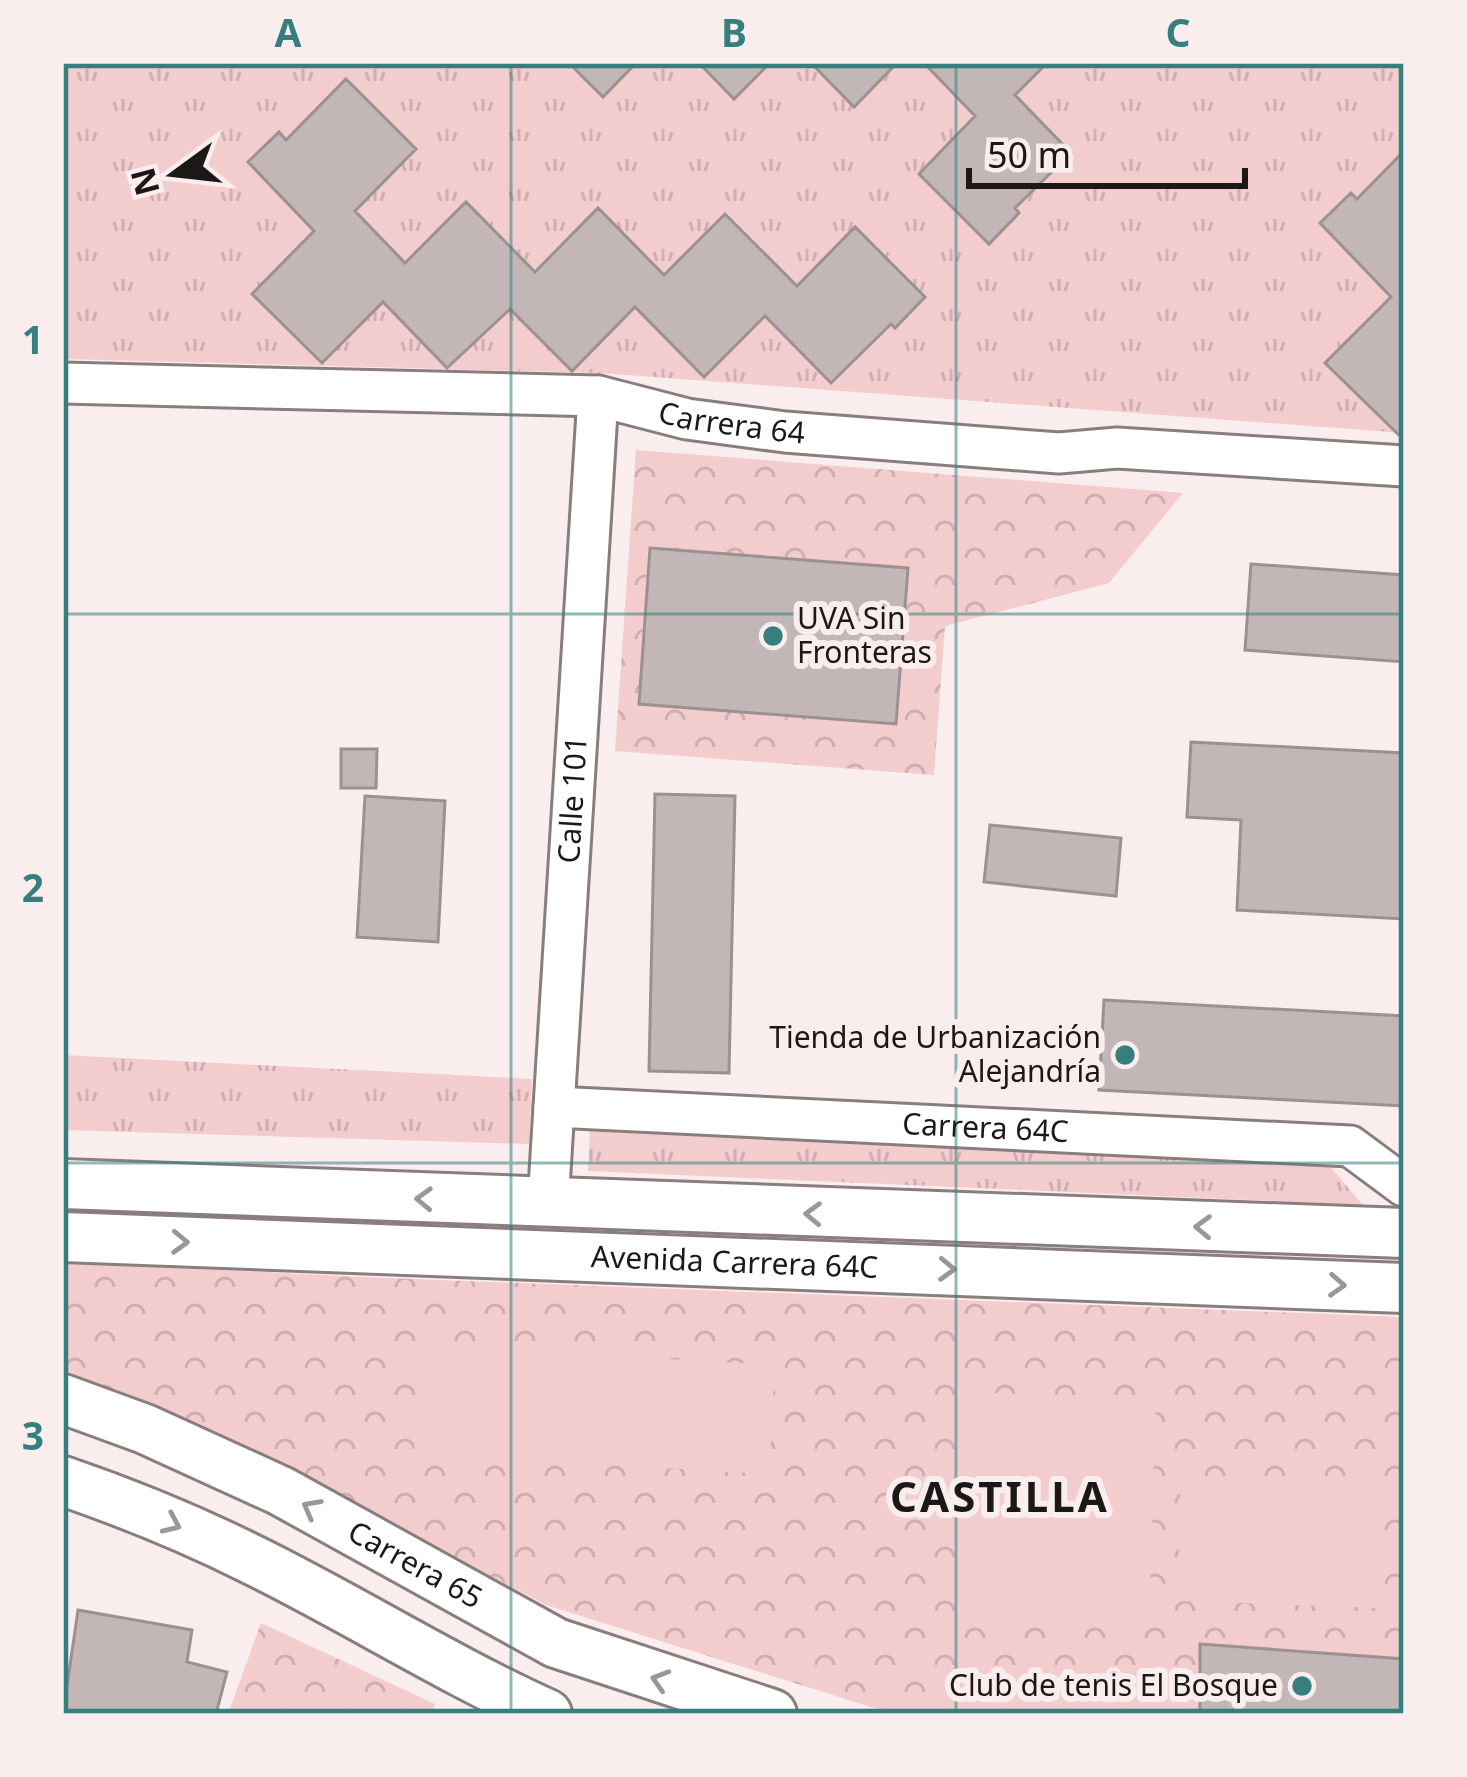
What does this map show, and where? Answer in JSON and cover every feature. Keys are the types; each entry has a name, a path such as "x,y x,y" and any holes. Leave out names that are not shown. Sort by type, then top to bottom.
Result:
{"main road":[{"name":"Avenida Carrera 64C","path":"63,1184 1404,1233"},
{"name":"Avenida Carrera 64C","path":"63,1237 1404,1288"},
{"name":"Carrera 65","path":"63,1399 146,1429 281,1492 556,1643 772,1714"},
{"path":"63,1481 251,1559 547,1714"}],"street":[{"name":"Carrera 64","path":"63,383 598,396 688,418 785,432 1059,453 1117,448 1404,466"},
{"name":"Calle 101","path":"548,1204 598,396"},
{"name":"Carrera 64C","path":"554,1107 1350,1146 1404,1186"}],"green space":[{"path":"67,63 1404,63 1404,433 600,373 63,359"},
{"path":"636,450 1183,493 1109,583 945,626 934,775 615,751"},
{"path":"63,1055 532,1079 529,1144 63,1130"},
{"path":"590,1131 1328,1164 1363,1205 588,1171"},
{"path":"63,1262 1404,1317 1404,1714 893,1714 546,1605 287,1468 125,1393 63,1373"},
{"path":"420,1345 775,1365 769,1474 414,1454"},
{"path":"962,1392 1156,1399 1149,1623 955,1616"},
{"path":"1181,1478 1384,1486 1380,1608 1177,1601"},
{"path":"261,1623 435,1704 431,1714 228,1714"}],"building":[{"path":"569,63 636,63 603,97"},
{"path":"699,63 770,63 734,99"},
{"path":"811,63 897,63 854,107"},
{"path":"924,63 1047,63 1015,95 1071,153 1015,208 1019,213 989,244 919,174 975,116"},
{"path":"346,79 416,149 355,211 405,263 466,202 535,272 598,208 664,275 725,214 797,286 855,227 925,297 831,383 765,316 704,377 635,307 572,371 510,309 447,368 383,302 322,363 252,294 314,231 248,162 279,132 286,140"},
{"path":"1404,151 1404,440 1325,363 1391,297 1320,223 1351,193 1357,199"},
{"name":"UVA Sin Fronteras","path":"650,548 908,568 896,724 639,704"},
{"path":"1251,564 1404,575 1404,662 1245,650"},
{"path":"1191,742 1404,753 1404,919 1237,910 1241,820 1187,817"},
{"path":"341,749 377,749 376,788 341,788"},
{"path":"655,794 735,796 729,1073 649,1071"},
{"path":"365,796 445,801 438,942 357,937"},
{"path":"990,825 1121,838 1116,896 984,882"},
{"path":"1104,1000 1404,1016 1404,1106 1099,1090"},
{"path":"78,1610 192,1630 187,1662 227,1672 216,1714 63,1714"},
{"name":"Club de tenis El Bosque","path":"1200,1644 1404,1659 1404,1714 1200,1714"}],"place":[{"name":"UVA Sin Fronteras","path":"773,636"},
{"name":"Tienda de Urbanización Alejandría","path":"1125,1055"},
{"name":"Club de tenis El Bosque","path":"1302,1686"}],"district":[{"name":"CASTILLA","path":"1000,1497"}]}
